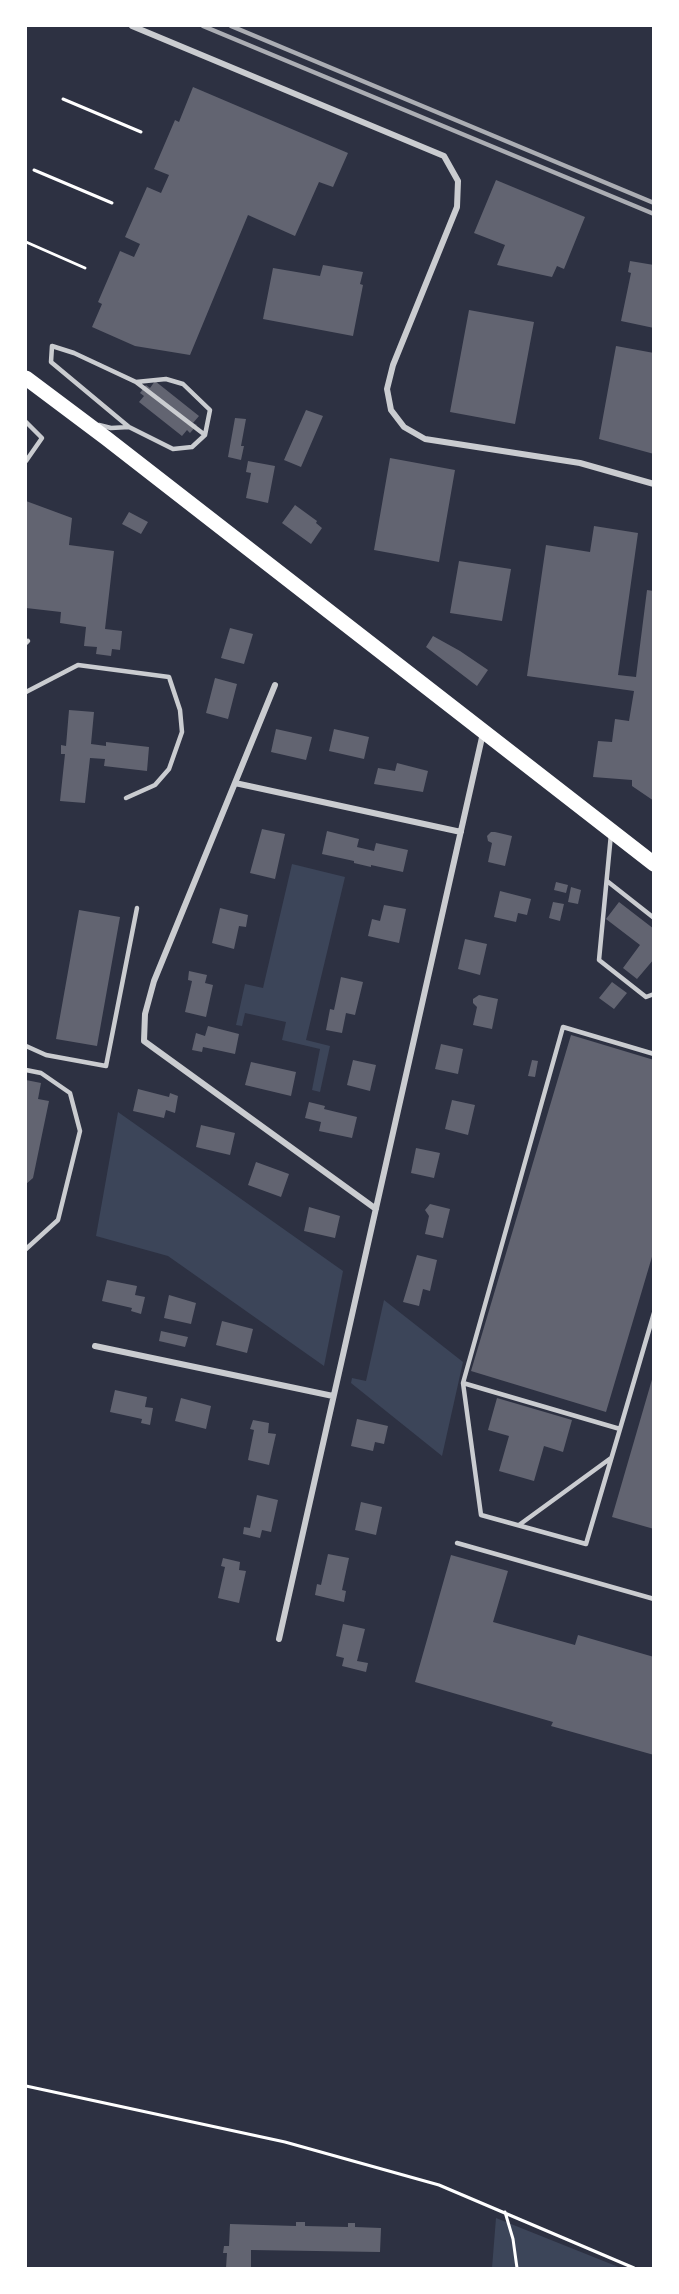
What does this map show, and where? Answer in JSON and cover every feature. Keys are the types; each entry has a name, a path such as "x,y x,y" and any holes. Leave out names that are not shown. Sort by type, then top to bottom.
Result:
{"main road":[{"path":"26,367 106,438"},
{"path":"26,378 654,864"}],"street":[{"path":"132,26 444,156 458,181 457,207 393,364 387,389 391,410 404,427 425,439 580,463 654,484"},
{"path":"275,686 154,981 145,1014 144,1041 376,1209"},
{"path":"279,1639 483,732"},
{"path":"235,783 461,832"},
{"path":"95,1346 333,1396"}],"lane":[{"path":"136,382 166,379 183,384 210,410 205,435 192,447 173,449 129,427 51,362 52,346 74,353 136,382 205,435"},
{"path":"26,422 42,438 26,461"},
{"path":"89,423 111,428 129,427"},
{"path":"26,692 78,665 169,677 180,710 182,732 169,769 155,785 126,798"},
{"path":"612,832 599,960 646,997 654,994"},
{"path":"607,881 654,918"},
{"path":"26,1046 46,1055 106,1066 137,908"},
{"path":"654,1054 563,1028 463,1383 481,1515 586,1544 654,1313"},
{"path":"26,1070 41,1073 70,1093 80,1131 58,1220 26,1249"},
{"path":"463,1383 620,1429"},
{"path":"519,1525 611,1458"},
{"path":"457,1543 654,1599"}],"path":[{"path":"63,99 141,132"},
{"path":"34,170 111,203"},
{"path":"26,242 84,268"},
{"path":"26,2086 285,2142 439,2185 634,2268"},
{"path":"505,2212 513,2239 517,2268"}],"shaded area":[{"path":"292,864 345,877 306,1040 330,1046 320,1092 312,1090 320,1049 282,1040 286,1022 245,1013 242,1026 236,1025 245,984 263,988"},
{"path":"118,1112 343,1271 324,1366 168,1256 96,1236"},
{"path":"384,1300 463,1362 442,1456 351,1383 352,1378 366,1381"},
{"path":"496,2218 621,2268 492,2268"}],"building":[{"path":"193,87 348,153 333,187 319,182 295,236 248,215 190,355 135,346 92,327 102,304 98,302 120,251 134,257 140,244 125,237 147,187 161,193 169,175 154,169 175,120 179,122"},
{"path":"496,180 585,217 564,269 557,266 552,277 497,265 505,245 474,233"},
{"path":"630,261 654,265 654,328 621,321 631,273 628,272"},
{"path":"323,265 363,272 360,284 363,285 353,336 263,319 273,268 320,276"},
{"path":"469,310 534,322 515,424 450,412"},
{"path":"616,346 654,353 654,454 599,439"},
{"path":"155,381 199,416 193,423 197,425 190,433 187,430 182,436 139,402 144,396 140,393 146,385 150,388"},
{"path":"306,410 323,416 301,467 284,460"},
{"path":"235,418 246,419 241,460 228,457"},
{"path":"390,458 455,470 439,562 374,550"},
{"path":"248,461 275,466 268,503 246,498 251,473 246,472"},
{"path":"26,501 72,518 69,545 114,551 105,629 122,631 120,650 112,649 111,656 96,654 97,647 84,646 86,627 60,623 61,612 26,608"},
{"path":"295,505 317,521 316,523 322,528 311,544 282,523"},
{"path":"129,512 148,522 141,534 122,524"},
{"path":"594,526 638,533 618,675 636,677 647,590 654,591 654,801 632,786 632,780 593,777 598,741 612,742 615,719 629,721 634,691 527,676 546,545 590,552"},
{"path":"459,561 511,569 502,621 450,613"},
{"path":"230,628 253,634 244,664 221,658"},
{"path":"433,636 488,670 477,686 426,647"},
{"path":"215,678 237,684 228,719 206,713"},
{"path":"69,710 94,712 91,744 106,746 106,742 149,747 147,771 104,766 105,759 90,758 85,803 60,801 65,754 61,754 61,745 66,746"},
{"path":"276,729 312,737 306,760 271,752"},
{"path":"334,729 369,737 364,759 329,751"},
{"path":"397,763 428,771 423,792 374,784 378,768 395,771"},
{"path":"262,829 285,834 275,879 250,873"},
{"path":"327,831 359,839 357,847 374,851 376,843 408,850 403,872 371,865 371,867 322,854"},
{"path":"495,832 512,836 505,866 488,862 492,843 488,841 487,836"},
{"path":"556,882 568,885 566,893 554,890"},
{"path":"571,887 581,890 578,904 568,902"},
{"path":"500,891 531,899 527,915 518,913 516,922 494,917"},
{"path":"553,902 564,904 560,921 549,918"},
{"path":"619,902 654,929 654,959 637,979 623,968 640,945 606,919"},
{"path":"384,905 406,909 399,943 368,936 372,919 380,921"},
{"path":"220,908 248,915 246,927 239,926 234,949 212,943"},
{"path":"79,910 120,917 97,1046 56,1039"},
{"path":"465,939 487,944 480,975 458,969"},
{"path":"189,971 207,975 205,983 213,985 206,1017 185,1012 192,981 188,980"},
{"path":"341,977 363,982 355,1015 346,1013 342,1033 326,1030 330,1009 334,1010"},
{"path":"612,982 627,993 614,1009 599,998"},
{"path":"479,995 498,999 492,1029 473,1025 477,1007 473,999"},
{"path":"208,1026 239,1034 235,1054 203,1047 202,1052 192,1050 196,1033 205,1036"},
{"path":"571,1035 654,1060 654,1250 606,1412 471,1371"},
{"path":"441,1044 463,1049 458,1074 435,1069"},
{"path":"353,1060 376,1065 370,1091 347,1085"},
{"path":"532,1060 538,1061 535,1077 528,1076"},
{"path":"251,1062 296,1072 291,1096 245,1085"},
{"path":"26,1080 41,1083 38,1099 49,1101 33,1178 26,1184"},
{"path":"138,1089 169,1097 170,1093 178,1096 175,1113 166,1110 164,1118 133,1111"},
{"path":"452,1100 475,1105 468,1135 445,1129"},
{"path":"309,1102 325,1106 324,1109 357,1117 352,1138 319,1131 321,1122 305,1118"},
{"path":"201,1125 235,1133 230,1155 196,1147"},
{"path":"416,1148 440,1153 434,1178 411,1173"},
{"path":"256,1162 289,1174 281,1197 248,1185"},
{"path":"430,1204 450,1209 443,1238 425,1234 429,1216 425,1210"},
{"path":"309,1207 340,1216 335,1238 304,1231"},
{"path":"417,1255 437,1260 430,1291 423,1289 419,1306 403,1302"},
{"path":"107,1280 137,1286 135,1295 145,1297 141,1314 131,1311 132,1308 102,1301"},
{"path":"169,1295 196,1303 191,1324 164,1318"},
{"path":"222,1321 253,1329 247,1353 216,1345"},
{"path":"161,1331 188,1337 185,1347 159,1341"},
{"path":"654,1376 654,1529 612,1517"},
{"path":"115,1390 147,1397 145,1407 153,1408 150,1425 141,1423 142,1419 110,1412"},
{"path":"181,1398 211,1406 206,1429 175,1421"},
{"path":"497,1398 572,1420 563,1452 544,1446 534,1481 499,1471 509,1436 488,1430"},
{"path":"357,1419 388,1426 384,1444 375,1442 373,1451 351,1446"},
{"path":"253,1420 269,1423 268,1433 276,1434 269,1465 248,1460 254,1430 250,1429"},
{"path":"257,1495 278,1500 271,1532 262,1530 260,1538 243,1534 244,1527 250,1528"},
{"path":"361,1502 382,1507 376,1535 355,1530"},
{"path":"328,1554 349,1558 342,1590 346,1591 344,1602 315,1595 317,1584 321,1585"},
{"path":"451,1555 508,1571 493,1622 575,1645 578,1635 654,1657 654,1755 551,1726 553,1722 415,1682"},
{"path":"223,1558 240,1562 239,1570 246,1571 239,1603 218,1598 225,1567 221,1566"},
{"path":"343,1624 365,1629 357,1661 368,1663 366,1672 342,1666 344,1658 336,1656"},
{"path":"296,2222 305,2222 305,2226 348,2227 348,2223 355,2223 355,2227 381,2228 380,2252 251,2250 251,2268 226,2268 227,2253 223,2253 224,2246 229,2246 230,2224 296,2226"}],"railway":[{"path":"203,26 654,214"},
{"path":"231,26 654,203"}]}
